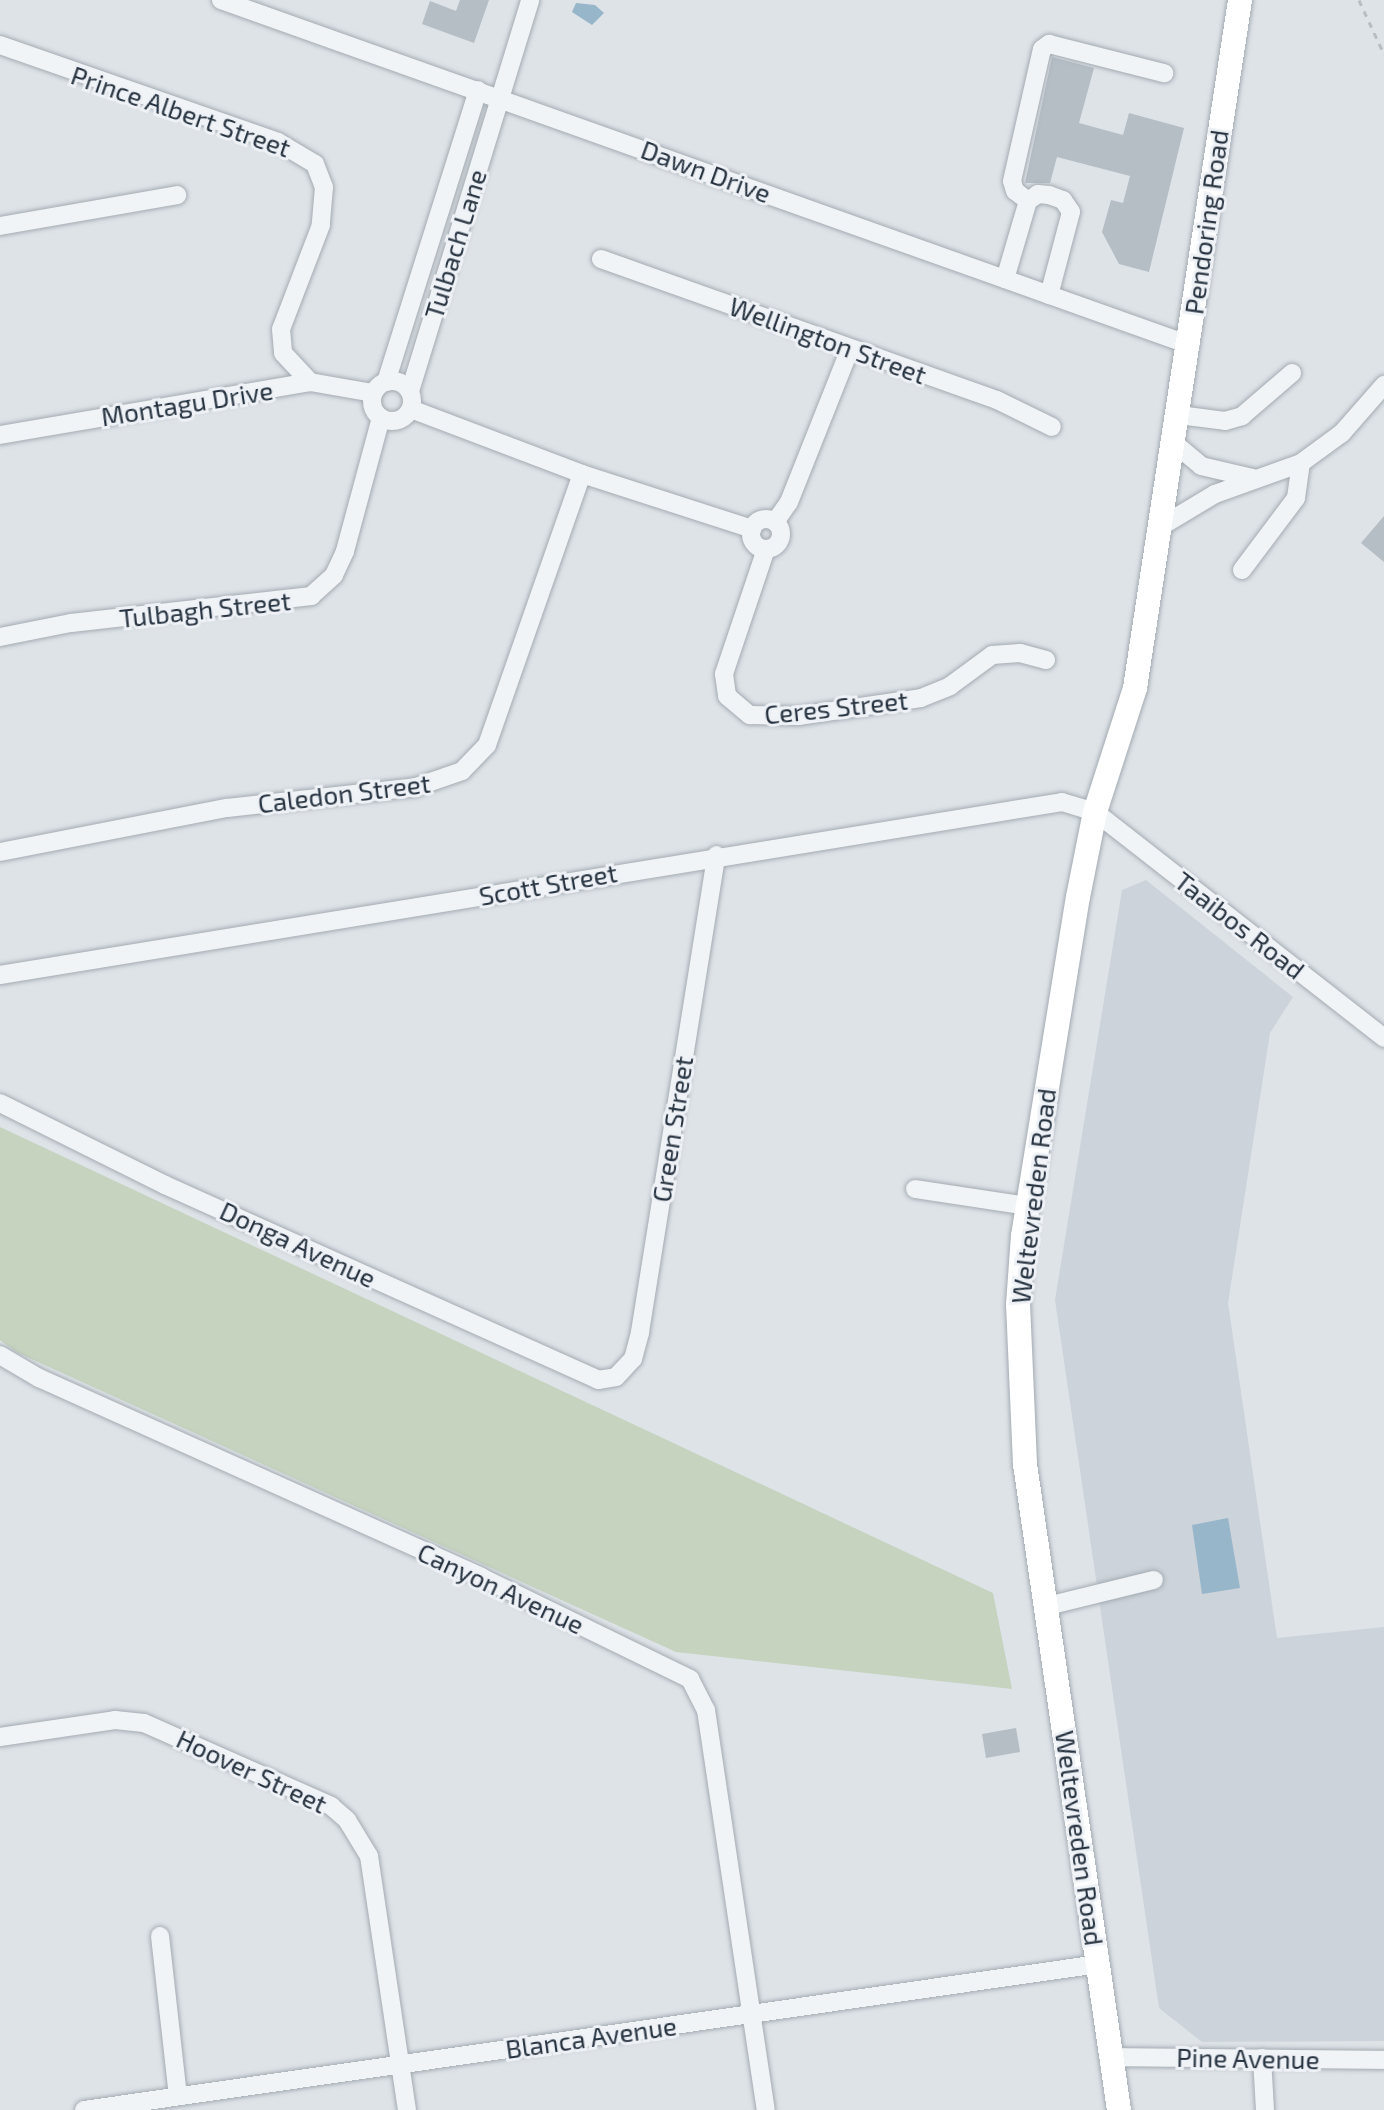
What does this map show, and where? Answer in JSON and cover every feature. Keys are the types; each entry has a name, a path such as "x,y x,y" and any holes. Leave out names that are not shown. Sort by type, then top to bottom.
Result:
{"main road":[{"name":"Pendoring Road","path":"1174,443 1240,0"},
{"name":"Weltevreden Road","path":"1119,2110 1019,1407 1018,1305 1028,1206 1095,812 1135,688 1174,443"}],"street":[{"name":"Dawn Drive","path":"221,0 1190,345"},
{"name":"Tulbach Lane","path":"411,400 530,0"},
{"path":"1028,201 1015,191 1012,181 1042,49 1049,44 1164,73"},
{"name":"Prince Albert Street","path":"0,45 278,142 315,164 324,187 321,225 281,329 283,353 310,382"},
{"name":"Tulbach Lane","path":"379,387 450,187 478,90"},
{"path":"450,187 471,193"},
{"path":"1005,279 1028,201 1038,194 1063,200 1071,212 1049,295"},
{"path":"0,226 177,195"},
{"name":"Wellington Street","path":"601,259 997,400 1052,427"},
{"path":"775,522 789,502 850,349"},
{"path":"1179,415 1225,421 1242,416 1292,373"},
{"name":"Montagu Drive","path":"0,435 310,382 379,387"},
{"path":"411,400 398,421 381,418 372,402 379,387 403,384 411,400 582,474 752,529"},
{"path":"1160,527 1187,508 1255,478 1301,463 1342,433 1384,385"},
{"name":"Tulbagh Street","path":"0,637 71,623 311,596 334,575 345,551 381,418"},
{"path":"1174,443 1201,466 1255,478"},
{"path":"1242,570 1296,498 1301,463"},
{"name":"Caledon Street","path":"0,852 227,808 416,787 462,771 487,745 582,474"},
{"path":"752,529 764,519 775,522"},
{"path":"752,529 753,543 766,549 780,539 775,522"},
{"name":"Ceres Street","path":"766,549 724,674 727,696 750,715 788,717 921,698 950,686 992,655 1020,653 1046,660"},
{"name":"Scott Street","path":"0,975 1032,802 1062,802 1095,812"},
{"name":"Taaibos Road","path":"1095,812 1384,1038"},
{"name":"Green Street","path":"598,1380 626,1370 640,1332 716,855"},
{"name":"Donga Avenue","path":"0,1103 165,1185 598,1380"},
{"path":"915,1189 1028,1206"},
{"name":"Canyon Avenue","path":"0,1355 690,1679 706,1710 766,2110"},
{"path":"1047,1606 1154,1580"},
{"name":"Hoover Street","path":"0,1737 115,1720 144,1723 339,1812 357,1831 369,1856 407,2110"},
{"path":"160,1936 178,2096"},
{"name":"Blanca Avenue","path":"84,2110 159,2105 178,2096 1098,1964"},
{"name":"Pine Avenue","path":"1111,2057 1384,2060"},
{"path":"1262,2058 1265,2110"}],"path":[{"path":"1359,0 1384,54"}],"shaded area":[{"path":"1146,880 1293,997 1270,1033 1228,1303 1277,1638 1384,1627 1384,2041 1202,2042 1159,2008 1055,1300 1122,890"}],"green space":[{"path":"0,1127 993,1593 1012,1689 676,1652 16,1352 0,1340"}],"water":[{"path":"576,3 595,5 604,13 592,25 572,12"},
{"path":"1228,1518 1240,1588 1202,1594 1192,1525"}],"building":[{"path":"460,0 489,0 474,43 422,24 430,1 456,11"},
{"path":"1052,57 1094,68 1079,123 1123,135 1129,113 1184,128 1149,272 1119,264 1102,232 1111,200 1123,203 1130,176 1057,157 1050,183 1025,183"},
{"path":"1384,516 1384,562 1361,543"},
{"path":"1016,1728 1020,1752 986,1758 982,1734"}]}
